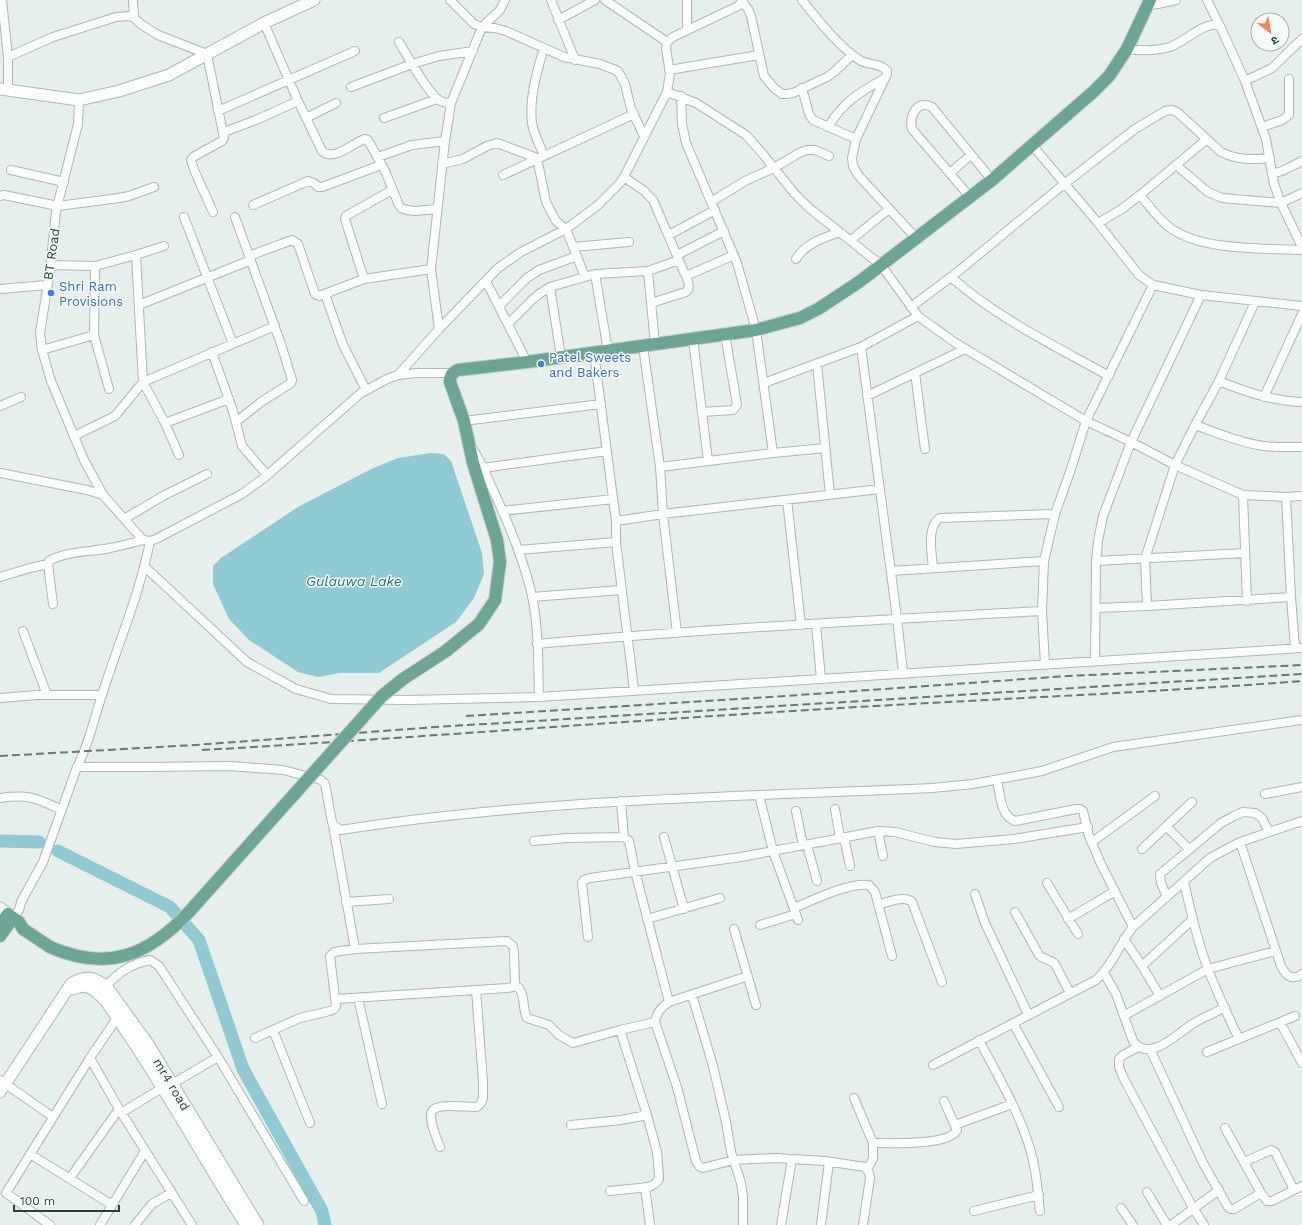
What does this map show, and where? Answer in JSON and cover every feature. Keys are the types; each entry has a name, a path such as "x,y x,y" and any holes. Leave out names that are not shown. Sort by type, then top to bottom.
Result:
{"main road":[{"path":"0,936 4,919 19,922 23,928 50,947 64,953 88,959 117,957 132,954 164,936 188,912 382,696 403,679 446,652 479,624 495,600 500,562 497,540 473,463 464,421 450,382 450,376 452,373 458,370 527,362 756,330 800,318 818,309 859,282 992,180 1093,92 1109,76 1127,49 1149,3"}],"street":[{"path":"2,0 8,57 4,89 79,100 119,91 169,75 264,23 314,0"},
{"path":"133,0 134,18"},
{"path":"450,0 474,24 482,27 506,31 564,58 600,64 618,71 625,84 634,114 644,136"},
{"path":"439,329 431,269 442,164 451,103 482,27 500,10 505,0"},
{"path":"550,0 575,60"},
{"path":"558,20 594,0"},
{"path":"605,0 667,42"},
{"path":"687,0 687,30"},
{"path":"802,0 840,44 852,55 865,63 885,68 887,71 856,139 852,158 853,166 858,175 916,238"},
{"path":"1149,3 1158,4 1176,0"},
{"path":"1206,0 1220,26 1245,81 1266,139 1274,184 1280,203 1302,247"},
{"path":"398,375 439,329 502,265 520,252 566,229 597,206 610,194 624,177 668,92 669,70 666,48 667,42 673,36 738,6 742,1 751,16 764,76 774,88 782,94 802,88 834,72 852,55"},
{"path":"8,57 53,37 116,17 130,16 158,35 207,54"},
{"path":"264,23 322,151 325,154 333,155 365,139 368,140 378,157 401,208 407,210 437,209"},
{"path":"1127,49 1157,50 1171,46 1193,35 1205,26 1212,24 1220,26"},
{"path":"1245,81 1272,68 1302,39"},
{"path":"399,42 412,64 437,99 446,103 451,103"},
{"path":"544,48 533,91 532,122 540,157 546,202 556,221 566,229 585,276"},
{"path":"218,111 355,51"},
{"path":"351,87 412,64 439,56 472,51"},
{"path":"207,54 224,138 222,141 193,157 192,160 193,168 213,212"},
{"path":"669,70 759,55"},
{"path":"828,127 836,114 845,104 858,94 885,78"},
{"path":"1262,128 1282,120 1289,115 1289,79"},
{"path":"802,88 809,114 813,120 856,139"},
{"path":"668,92 696,103 746,135 800,199 881,265 918,316 965,349 1086,422 1131,442 1175,465 1243,495 1286,497 1302,496"},
{"path":"681,96 682,124 686,143 734,256 756,330 773,453"},
{"path":"384,118 437,99"},
{"name":"BT Road","path":"79,100 78,124 58,206 46,285 40,333 42,350 51,381 84,460 102,495 146,540"},
{"path":"224,132 256,120 298,100"},
{"path":"306,118 336,103"},
{"path":"970,197 912,129 911,118 916,108 921,104 927,104 932,107 992,180"},
{"path":"910,307 951,277 1064,184 1135,129 1165,111 1172,110 1177,112 1221,152 1242,159 1254,160 1270,158"},
{"path":"503,175 634,114"},
{"path":"1098,223 1122,209 1207,139"},
{"path":"378,157 412,145 445,141"},
{"path":"442,164 463,159 487,146 497,143 540,157"},
{"path":"1032,145 1098,223 1139,275 1153,285 1255,302 1302,306"},
{"path":"669,235 713,206 745,181 774,168 799,153 807,150 815,150 829,156"},
{"path":"950,174 971,155"},
{"path":"1272,174 1282,171 1302,161"},
{"path":"254,206 308,181 314,182 318,187 322,187 381,165"},
{"path":"1176,165 1208,192 1222,198 1253,202 1280,203 1302,193"},
{"path":"11,170 64,182"},
{"path":"624,177 643,190 653,200 689,285 686,292 651,303"},
{"path":"0,196 4,195 58,206 124,197 154,187"},
{"path":"364,280 345,219 349,214 392,190"},
{"path":"1140,195 1161,220 1171,229 1185,236 1204,242 1238,247 1302,250"},
{"path":"851,240 889,209"},
{"path":"184,217 233,344"},
{"path":"235,217 275,326 292,381 261,402 236,422"},
{"path":"508,324 531,300 550,287 595,274 648,271 678,258 724,231"},
{"path":"796,258 805,247 840,232"},
{"path":"139,305 207,278 292,240 296,241 298,244 315,294 319,296 364,280 431,269"},
{"path":"573,247 629,242"},
{"path":"50,265 95,266 164,246"},
{"path":"136,255 144,382 165,422 179,455"},
{"path":"499,306 527,278 539,270 577,256"},
{"path":"686,276 734,256"},
{"path":"95,266 94,335 109,389"},
{"path":"648,271 651,303 649,345 663,514 677,633"},
{"path":"595,274 608,351"},
{"path":"951,277 993,310 1109,376"},
{"path":"486,281 527,362"},
{"path":"0,289 46,285"},
{"path":"1045,664 1042,611 1044,561 1055,514 1086,422 1153,285"},
{"path":"550,287 561,357"},
{"path":"325,294 343,345 366,390"},
{"path":"1095,661 1096,561 1103,516 1131,442 1201,294"},
{"path":"1147,606 1145,559 1175,465 1219,381 1255,302"},
{"path":"1264,397 1302,314"},
{"path":"764,383 861,347 918,316"},
{"path":"74,436 115,416 144,382 275,326"},
{"path":"702,412 733,410 737,405 725,334"},
{"path":"42,350 94,335"},
{"path":"693,339 708,462"},
{"path":"861,347 903,673"},
{"path":"867,396 965,349"},
{"path":"212,352 229,399 242,446 267,475"},
{"path":"594,353 616,521 616,542 634,690"},
{"path":"817,364 830,495"},
{"path":"0,577 48,564 49,561 54,558 63,555 156,539 242,494 267,475 366,390 398,375 416,373 452,373"},
{"path":"915,373 925,449"},
{"path":"1219,381 1264,397 1302,402"},
{"path":"0,406 21,397"},
{"path":"165,422 229,399"},
{"path":"464,421 601,404"},
{"path":"1195,425 1258,446 1278,448 1302,447"},
{"path":"468,440 484,468 526,573 532,597 536,624 539,697"},
{"path":"660,467 825,448"},
{"path":"484,468 607,451"},
{"path":"0,473 87,490 102,495"},
{"path":"124,519 163,496 207,474"},
{"path":"616,521 663,514 880,489"},
{"path":"1243,495 1247,601"},
{"path":"145,567 248,662 296,689 331,699 407,700 539,697 1299,648 1291,597 1286,497"},
{"path":"502,511 613,499"},
{"path":"787,500 801,625"},
{"path":"933,568 931,532 935,521 940,518 1055,514"},
{"path":"4,919 18,910 43,862 77,767 82,757 145,567 146,540"},
{"path":"518,550 616,542"},
{"path":"1096,561 1245,553"},
{"path":"891,571 1044,561"},
{"path":"48,564 53,604"},
{"path":"532,597 622,590"},
{"path":"1096,608 1247,601 1291,597"},
{"path":"537,644 627,636 897,618 1042,611"},
{"path":"816,624 821,679"},
{"path":"23,631 47,696"},
{"path":"1,696 102,695"},
{"path":"333,826 341,830 398,821 475,812 621,802 932,788 974,784 1042,771 1113,747 1302,720"},
{"path":"77,767 229,766 283,770 321,780 325,784 355,949"},
{"path":"997,780 1003,806 1011,820 1015,821 1076,809 1080,809 1085,814 1092,842 1133,928"},
{"path":"1265,794 1302,787"},
{"path":"759,795 773,851 796,914"},
{"path":"0,798 28,796 62,810"},
{"path":"1092,842 1155,796"},
{"path":"621,802 624,837"},
{"path":"1142,849 1192,802"},
{"path":"835,809 850,866"},
{"path":"796,811 817,881"},
{"path":"1167,898 1161,883 1160,874 1221,823 1243,812 1251,812 1259,815 1269,832"},
{"path":"933,1065 1028,1014 1096,980 1104,973 1124,939 1133,928 1210,858 1240,842 1302,821"},
{"path":"1166,826 1189,849"},
{"path":"588,937 582,883 584,880 590,878 673,867 773,851 878,831 895,832 935,842 956,844 1014,839 1088,827"},
{"path":"878,831 883,856"},
{"path":"534,841 567,838 624,837 629,841 635,871 669,1002"},
{"path":"664,837 684,909"},
{"path":"1240,842 1275,952 1284,973 1288,977 1293,978 1302,974"},
{"path":"1184,882 1192,920 1208,969 1239,1039"},
{"path":"760,925 796,914 839,891 864,884 869,885 873,888 892,956"},
{"path":"1047,884 1078,934"},
{"path":"1068,919 1115,892"},
{"path":"975,894 985,923 1028,1014"},
{"path":"647,919 720,898"},
{"path":"878,905 904,898 909,899 912,902 942,982"},
{"path":"346,902 389,899"},
{"path":"1015,912 1040,955 1043,958 1052,960 1055,964 1070,994"},
{"path":"1142,966 1192,920"},
{"path":"734,929 756,1005"},
{"path":"1124,939 1160,996"},
{"path":"255,1038 300,1018 334,1009 336,1006 336,999 330,956 334,952 355,949 507,942 513,946 515,985 522,992 525,1014 527,1018 549,1025 559,1035 573,1043 654,1022"},
{"path":"1124,1015 1208,969 1275,952"},
{"path":"106,986 117,974 141,962 150,960 159,966 218,1057 304,1201"},
{"path":"1104,973 1116,994 1133,1041 1138,1047"},
{"path":"748,976 669,1002 662,1006 657,1012 654,1022 677,1087 698,1165 703,1168 734,1160 792,1158 861,1166 867,1169 870,1178 863,1225"},
{"name":"mr4 road","path":"2,1085 71,984 78,980 94,978 106,986 148,1044 167,1086 246,1225"},
{"path":"336,999 507,988 515,985"},
{"name":"mr4 road","path":"66,991 82,986 92,988 104,1000 167,1086 258,1225"},
{"path":"440,1147 430,1115 434,1108 445,1106 477,1107 481,1103 483,1082 476,990"},
{"path":"692,995 713,1066 726,1122 731,1152 741,1183 743,1197 743,1225"},
{"path":"358,998 382,1104"},
{"path":"1204,1225 1193,1208 1124,1079 1119,1067 1119,1059 1123,1055 1138,1047 1150,1049 1167,1043 1193,1024 1225,1008"},
{"path":"1207,1052 1295,1016"},
{"path":"50,1225 6,1193 90,1058 117,1018"},
{"path":"1280,1022 1302,1063"},
{"path":"1013,1023 1059,1107"},
{"path":"273,1030 310,1123"},
{"path":"610,1191 645,1187 655,1184 659,1179 656,1152 647,1115 620,1030"},
{"path":"979,1040 1012,1104 1032,1158 1039,1195 1040,1211"},
{"path":"1150,1049 1203,1163 1228,1207 1231,1209 1238,1207 1261,1193"},
{"path":"70,1178 120,1111 218,1057"},
{"path":"90,1058 120,1111 192,1225"},
{"path":"2,1085 53,1117"},
{"path":"854,1098 873,1143 873,1159 867,1169"},
{"path":"873,1143 918,1143 941,1140 955,1133 957,1130 944,1101"},
{"path":"955,1125 1012,1104"},
{"path":"571,1125 621,1120 647,1115"},
{"path":"1225,1128 1261,1193 1265,1199 1270,1202 1298,1188 1275,1152 1271,1150 1244,1162"},
{"path":"100,1225 145,1151"},
{"path":"30,1154 112,1205"},
{"path":"781,1225 792,1158"},
{"path":"821,1225 829,1162"},
{"path":"645,1187 650,1225"},
{"path":"1171,1225 1218,1190"},
{"path":"1147,1192 1167,1225"},
{"path":"135,1225 152,1204 171,1193"},
{"path":"974,1211 1039,1195"},
{"path":"1121,1208 1133,1225"}],"water":[{"name":"Gulauwa Lake","path":"431,453 444,454 451,461 482,553 484,574 474,598 456,622 379,673 339,673 318,677 298,672 249,640 229,619 213,584 213,566 221,558 298,507 371,469 398,458"}],"waterway":[{"path":"0,841 39,842"},
{"path":"58,851 170,907 199,940 243,1069 322,1211 325,1225"}],"railway":[{"path":"466,716 1068,676 1302,665"},
{"path":"0,756 195,745 436,727 1302,674"},
{"path":"202,750 793,711 1175,690 1302,681"}],"place":[{"name":"Shri Ram Provisions","path":"51,293"},
{"name":"Patel Sweets and Bakers","path":"541,364"}]}
